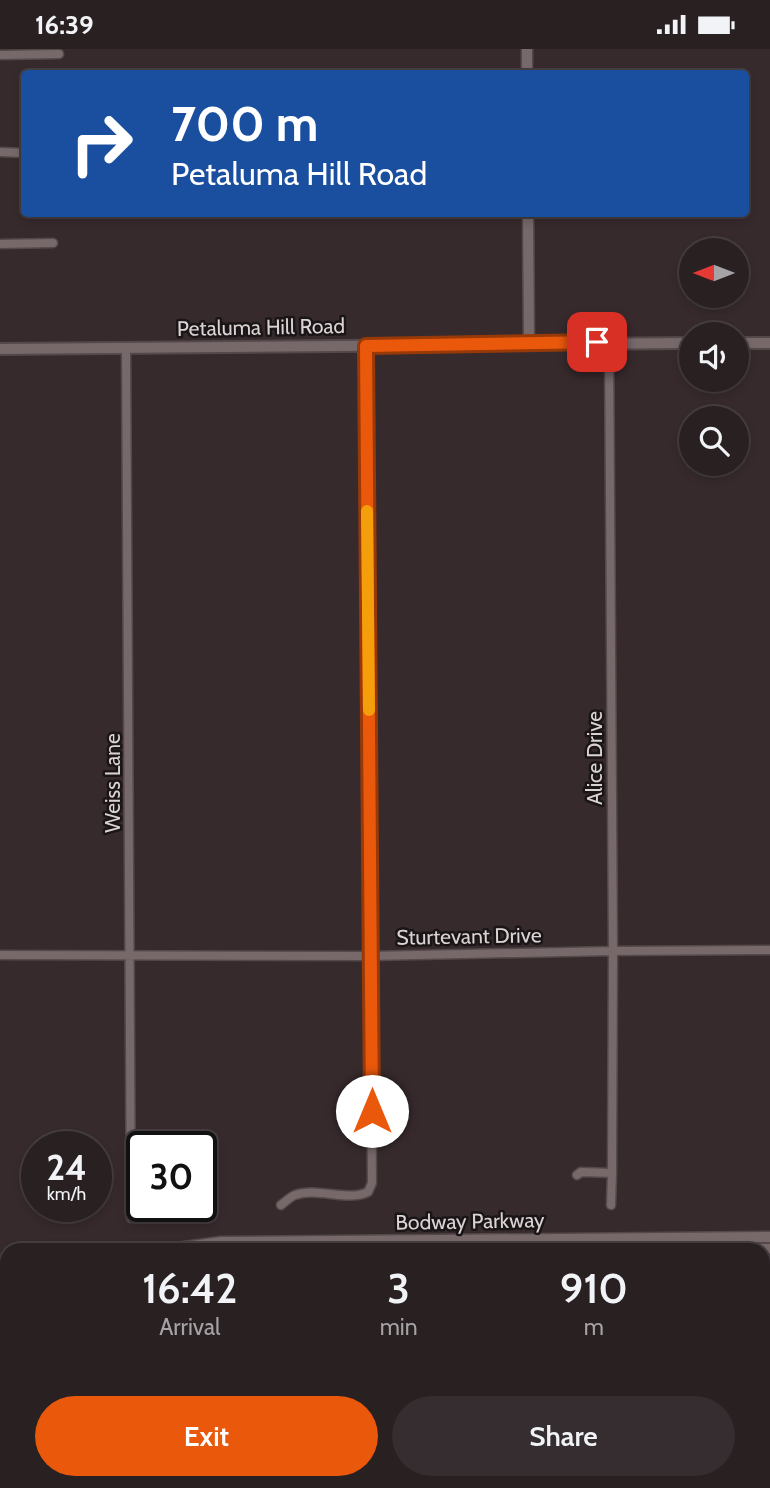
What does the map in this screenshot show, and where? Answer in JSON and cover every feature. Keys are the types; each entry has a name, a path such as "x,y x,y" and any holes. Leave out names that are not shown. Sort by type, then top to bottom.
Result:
{"main road":[{"name":"Petaluma Hill Road","path":"0,349 529,342 679,343"},
{"path":"749,343 770,343"}],"street":[{"path":"527,49 527,70"},
{"path":"0,55 59,54"},
{"path":"0,152 21,153"},
{"path":"528,217 529,342"},
{"path":"0,244 53,243"},
{"name":"Alice Drive","path":"609,342 613,951 611,1205"},
{"path":"281,1205 295,1195 326,1192 360,1196 368,1192 372,1183 366,346"},
{"name":"Weiss Lane","path":"126,348 131,1131"},
{"name":"Sturtevant Drive","path":"0,955 370,956 770,950"},
{"path":"576,1175 581,1172 612,1173"},
{"name":"Bodway Parkway","path":"575,1243 770,1237"},
{"name":"Bodway Parkway","path":"214,1243 241,1243"}],"slow traffic":[{"path":"367,511 369,710"}],"route":[{"path":"372,1111 366,346 597,342"}]}
